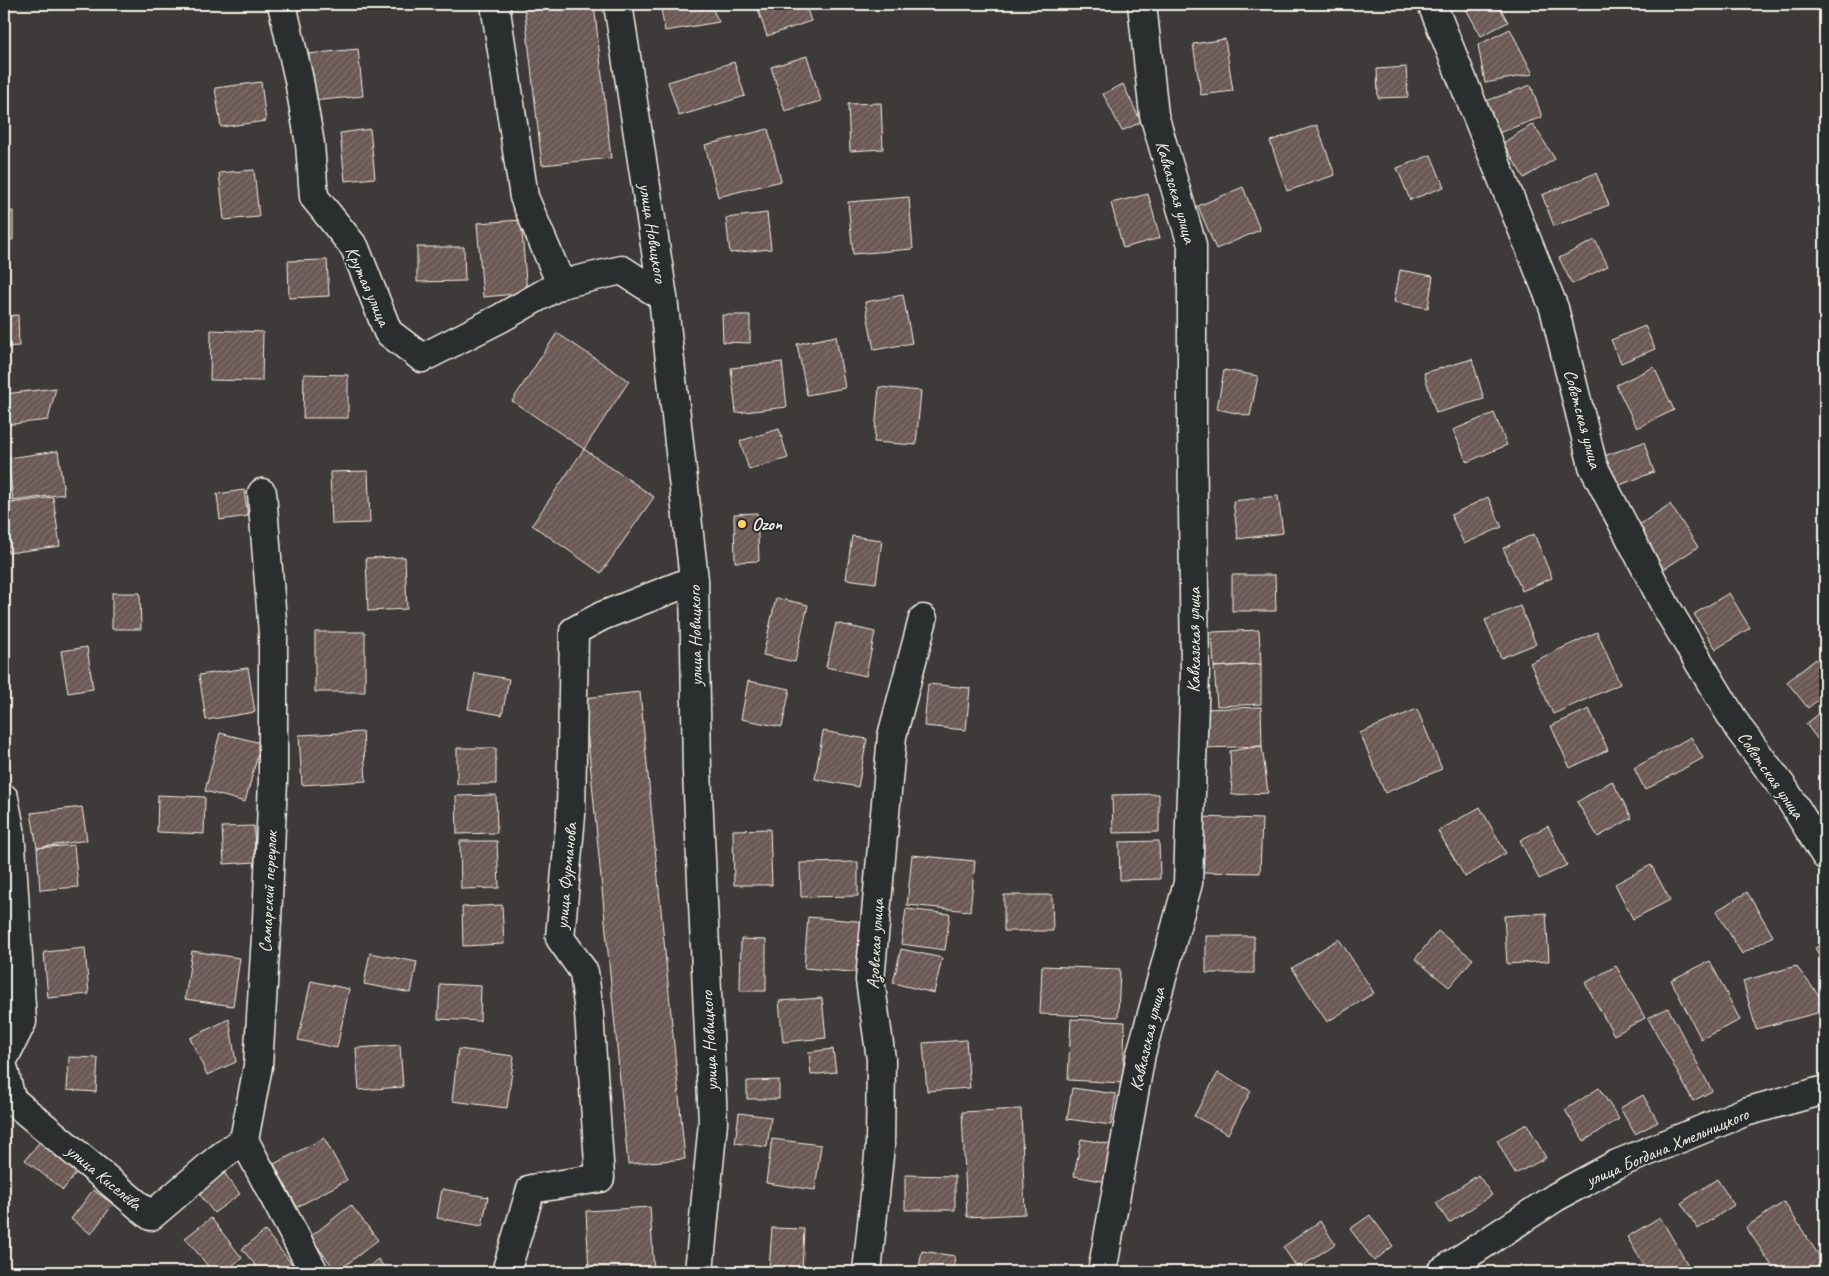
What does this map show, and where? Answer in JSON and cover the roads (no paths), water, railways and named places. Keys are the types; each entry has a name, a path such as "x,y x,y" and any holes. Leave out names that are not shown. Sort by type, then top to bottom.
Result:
{"street":[{"name":"Крутая улица","path":"282,4 299,80 310,144 314,197 355,248 388,332 422,358 499,319 561,284 622,270 663,297"},
{"path":"496,4 524,197 561,284"},
{"name":"улица Новицкого","path":"618,4 663,297 694,580 697,771 713,1122 699,1272"},
{"name":"Кавказская улица","path":"1102,1272 1141,1054 1188,882 1195,672 1192,245 1154,115 1142,4"},
{"name":"Советская улица","path":"1432,4 1554,308 1593,466 1680,632 1738,729 1784,789 1825,856"},
{"name":"Самарский переулок","path":"244,1140 258,1066 273,782 273,634 262,493"},
{"name":"улица Фурманова","path":"506,1272 531,1188 600,1178 589,1013 584,972 560,938 571,815 574,631 602,616 694,580"},
{"name":"Азовская улица","path":"867,1272 880,1146 881,1059 870,980 892,736 923,619"},
{"path":"4,798 10,829 22,1022 4,1058"},
{"name":"улица Киселёва","path":"4,1070 11,1099 151,1216 218,1158 244,1140"},
{"name":"улица Богдана Хмельницкого","path":"1441,1272 1556,1197 1617,1164 1745,1112 1825,1090"},
{"path":"244,1140 314,1272"}],"place":[{"name":"Ozon","path":"742,524"}]}
